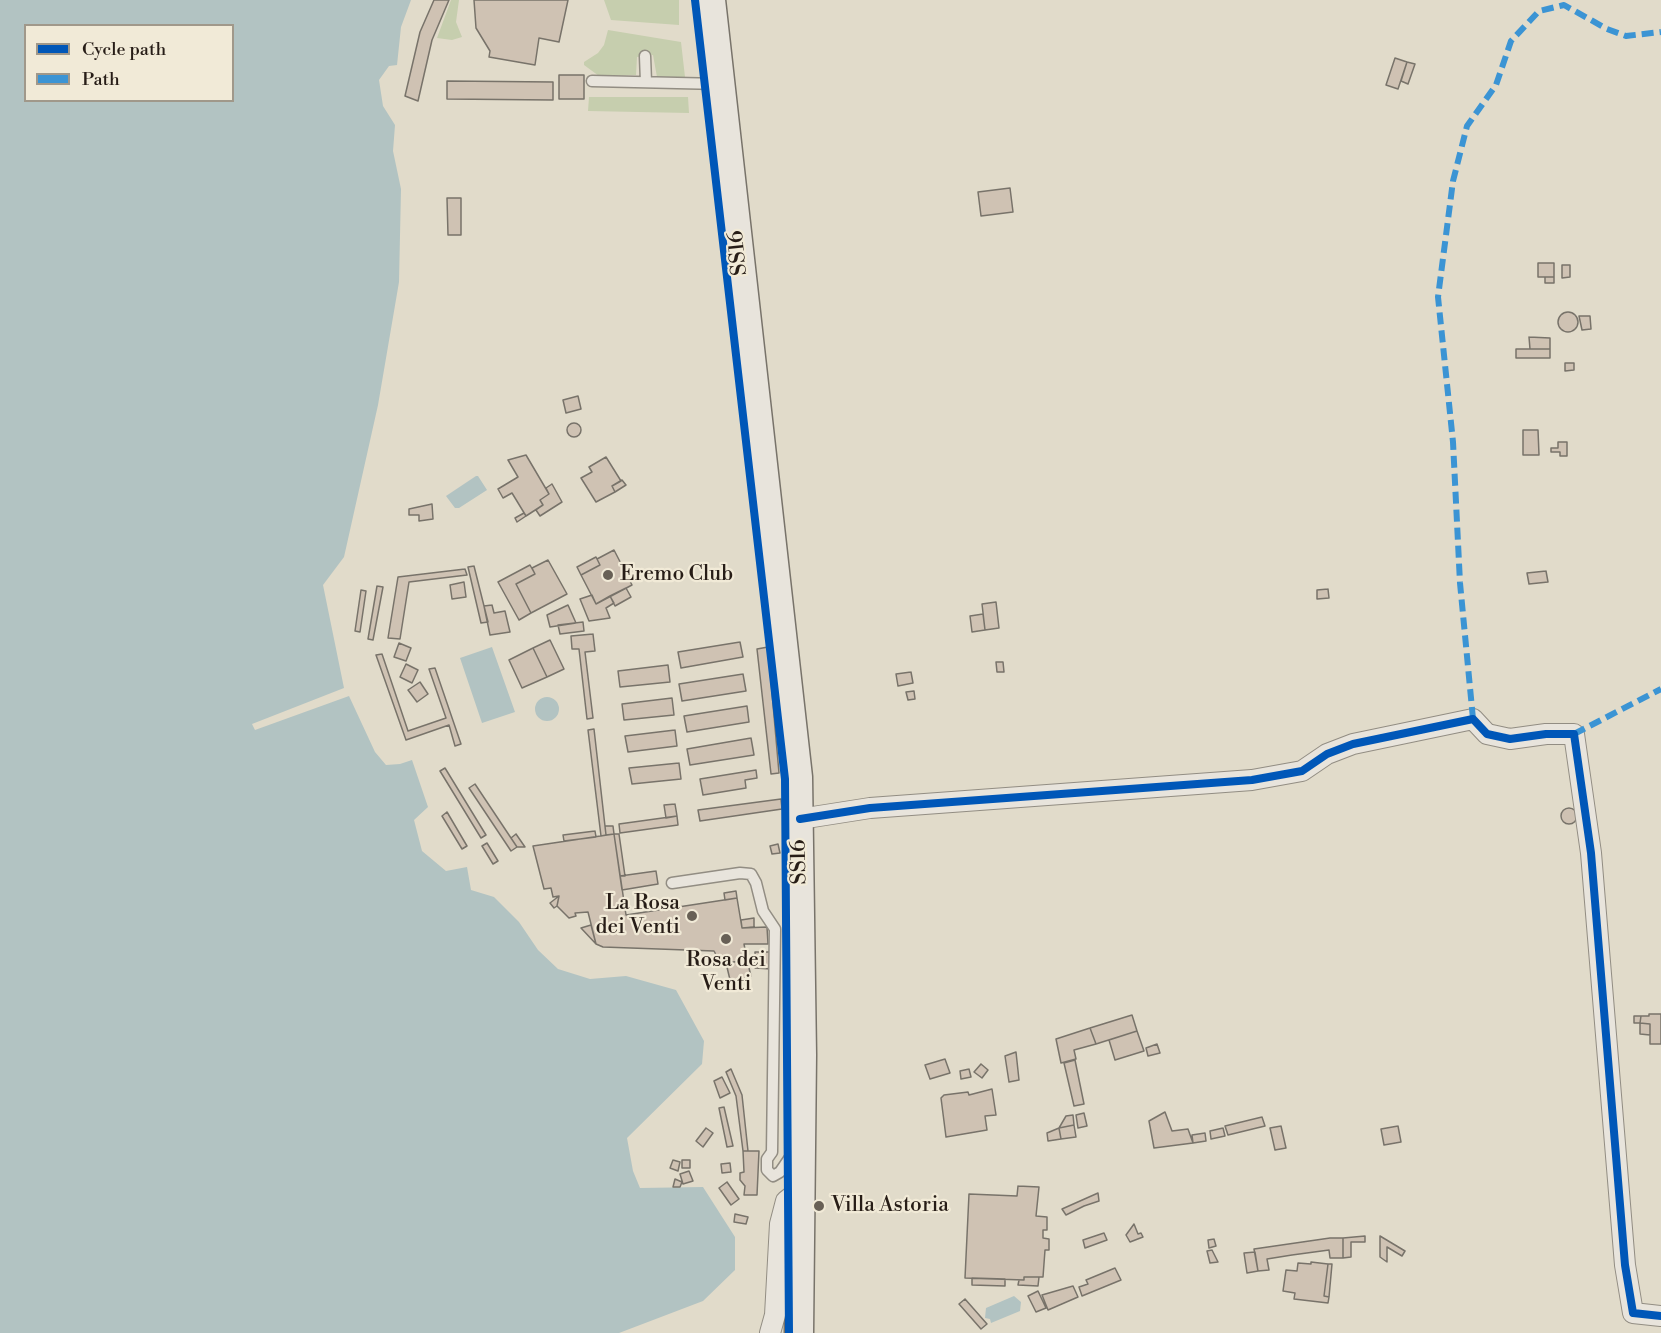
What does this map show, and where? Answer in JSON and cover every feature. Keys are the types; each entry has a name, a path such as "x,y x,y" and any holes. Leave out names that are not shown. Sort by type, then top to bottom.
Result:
{"main road":[{"name":"SS16","path":"711,0 798,777 800,819 799,1333"}],"street":[{"path":"800,819 870,808 1252,780 1302,771 1327,754 1353,744 1473,719 1487,734 1510,739 1546,734 1574,734 1591,853 1625,1265 1633,1313 1661,1316"},
{"path":"770,1333 775,1315 780,1224 786,1201 800,1191"}],"lane":[{"path":"645,56 646,82"},
{"path":"592,81 721,84"},
{"path":"672,883 740,873 751,874 756,883 763,911 775,929 772,1152 767,1159 767,1170 773,1176 780,1172 800,1141"}],"green space":[{"path":"451,0 459,0 456,22 462,37 452,40 437,38"},
{"path":"604,0 679,0 679,25 611,20"},
{"path":"608,30 681,42 685,77 657,77 653,55 637,57 636,75 599,76 584,65 584,62 598,53 604,45"},
{"path":"589,97 688,97 689,113 588,111"}],"shaded area":[{"path":"0,0 411,0 401,27 397,65 389,66 379,80 383,106 395,125 393,151 401,189 399,282 378,405 344,557 323,585 344,688 252,724 255,730 349,696 375,752 386,765 412,760 428,807 414,820 422,851 446,871 467,867 471,890 494,897 519,922 538,950 558,969 590,979 626,976 676,990 704,1041 702,1064 627,1138 633,1171 640,1188 703,1187 735,1237 735,1270 703,1301 619,1333 0,1333"},
{"path":"476,476 487,490 459,508 455,508 446,496"},
{"path":"492,647 515,712 482,723 460,658"},
{"path":"547,697 556,700 559,709 556,718 547,721 538,718 535,709 538,700"},
{"path":"1014,1296 1021,1302 1020,1311 991,1323 990,1319 985,1318 986,1308"}],"building":[{"path":"434,0 449,0 432,40 418,101 405,96 420,32"},
{"path":"474,0 568,0 559,42 539,38 535,65 489,57 490,51 476,28"},
{"path":"1395,58 1407,62 1398,89 1386,85"},
{"path":"1407,62 1415,64 1408,84 1401,81"},
{"path":"559,75 584,75 584,99 559,99"},
{"path":"447,81 553,82 553,100 447,99"},
{"path":"1010,188 1013,212 981,216 978,192"},
{"path":"447,198 461,198 461,235 448,235"},
{"path":"1538,263 1554,263 1554,277 1538,277"},
{"path":"1562,265 1570,265 1570,277 1562,278"},
{"path":"1545,277 1554,277 1554,283 1545,283"},
{"path":"1568,312 1575,315 1578,322 1575,329 1568,332 1561,329 1558,322 1561,315"},
{"path":"1579,316 1590,316 1591,329 1582,330"},
{"path":"1529,337 1550,338 1550,349 1530,349"},
{"path":"1516,349 1550,349 1550,358 1516,358"},
{"path":"1565,363 1574,363 1574,370 1565,371"},
{"path":"578,396 581,409 566,413 563,400"},
{"path":"574,423 579,425 581,430 579,435 574,437 569,435 567,430 569,425"},
{"path":"1523,430 1538,430 1539,455 1523,455"},
{"path":"1558,442 1567,442 1567,456 1560,456 1560,452 1551,452 1551,448 1558,448"},
{"path":"526,455 549,494 540,500 543,505 526,516 512,493 503,498 498,489 518,477 508,460"},
{"path":"606,457 621,481 612,486 615,492 596,502 581,478 592,472 589,467"},
{"path":"622,480 626,485 615,492 612,486"},
{"path":"552,484 562,502 540,516 536,510 543,505 540,500 549,494 546,488"},
{"path":"432,504 433,519 419,521 419,515 409,515 409,509"},
{"path":"524,513 526,516 517,522 515,518"},
{"path":"614,550 632,585 596,604 581,575 600,565 597,559"},
{"path":"596,557 600,565 581,575 577,567"},
{"path":"548,560 567,594 531,613 516,584 535,574 532,568"},
{"path":"530,565 535,574 516,584 531,613 519,620 498,582"},
{"path":"474,566 488,622 481,623 468,567"},
{"path":"465,569 467,575 409,582 400,639 388,638 398,577"},
{"path":"1546,571 1548,582 1529,584 1527,573"},
{"path":"464,582 466,597 452,599 450,585"},
{"path":"377,586 383,587 373,640 368,639"},
{"path":"626,588 631,597 615,606 610,596"},
{"path":"1328,589 1329,598 1317,599 1317,590"},
{"path":"361,590 366,591 360,632 355,631"},
{"path":"592,595 596,604 610,596 614,603 606,608 610,618 589,621 580,599"},
{"path":"996,602 999,628 985,630 982,604"},
{"path":"492,605 494,613 505,611 510,632 490,635 484,606"},
{"path":"568,605 576,623 550,627 547,615"},
{"path":"983,614 985,630 972,632 970,616"},
{"path":"583,622 584,631 560,634 558,625"},
{"path":"593,634 595,651 585,652 593,718 587,719 579,649 572,649 571,636"},
{"path":"550,640 564,669 547,677 533,648"},
{"path":"740,642 743,657 681,668 678,652"},
{"path":"399,643 411,648 406,661 394,657"},
{"path":"768,647 779,773 771,774 757,649"},
{"path":"533,648 547,677 522,688 509,660"},
{"path":"382,654 408,731 446,718 429,669 435,668 461,744 455,746 449,725 406,740 376,655"},
{"path":"996,662 1003,662 1004,672 997,672"},
{"path":"406,664 418,670 412,683 400,677"},
{"path":"668,665 670,682 620,687 618,671"},
{"path":"911,672 913,683 898,686 896,674"},
{"path":"743,674 746,691 682,701 679,684"},
{"path":"420,682 428,694 417,702 408,690"},
{"path":"914,691 915,699 908,700 906,692"},
{"path":"672,698 674,715 624,720 622,704"},
{"path":"747,706 749,722 687,732 684,716"},
{"path":"594,729 606,835 601,836 588,730"},
{"path":"675,730 677,746 628,752 625,736"},
{"path":"751,738 754,755 690,765 687,749"},
{"path":"679,763 681,779 632,784 629,768"},
{"path":"445,768 486,835 481,838 440,771"},
{"path":"756,770 757,778 745,780 746,788 703,795 700,779"},
{"path":"475,784 517,847 511,851 469,788"},
{"path":"781,799 782,809 700,821 698,810"},
{"path":"675,804 677,816 666,818 664,805"},
{"path":"1569,808 1575,810 1577,816 1575,822 1569,824 1563,822 1561,816 1563,810"},
{"path":"447,812 467,846 462,849 442,816"},
{"path":"677,816 678,825 620,833 619,824"},
{"path":"605,826 613,826 614,834 606,835"},
{"path":"595,831 596,837 564,841 563,835"},
{"path":"516,834 525,847 517,847 511,838"},
{"path":"614,834 626,915 737,898 742,928 767,927 768,944 744,944 747,960 721,964 714,951 603,947 596,944 588,912 575,913 576,916 569,918 557,906 559,896 553,897 551,888 544,889 533,846"},
{"path":"614,834 619,834 625,876 620,876"},
{"path":"487,843 498,861 493,864 482,846"},
{"path":"778,844 780,853 772,854 770,846"},
{"path":"656,871 658,884 622,890 620,876"},
{"path":"736,891 737,898 725,900 724,893"},
{"path":"559,896 557,906 554,908 550,903"},
{"path":"754,918 754,927 742,928 741,920"},
{"path":"591,925 596,944 581,928"},
{"path":"755,952 771,952 771,969 755,968"},
{"path":"747,960 751,976 731,984 726,963"},
{"path":"1649,1014 1661,1014 1661,1044 1650,1044 1650,1024 1640,1023 1641,1016 1649,1016"},
{"path":"1132,1015 1137,1031 1096,1044 1090,1028"},
{"path":"1634,1016 1641,1016 1640,1023 1634,1023"},
{"path":"1640,1023 1650,1024 1650,1035 1640,1034"},
{"path":"1090,1028 1096,1044 1074,1050 1076,1059 1061,1063 1056,1039"},
{"path":"1137,1031 1144,1051 1115,1060 1109,1040"},
{"path":"1157,1044 1160,1053 1148,1056 1146,1048"},
{"path":"1016,1052 1019,1080 1009,1082 1005,1056"},
{"path":"945,1059 950,1073 930,1079 925,1065"},
{"path":"1075,1060 1084,1104 1074,1106 1064,1063"},
{"path":"981,1064 988,1070 982,1078 974,1072"},
{"path":"731,1069 742,1095 748,1151 743,1151 736,1096 726,1072"},
{"path":"969,1069 971,1077 961,1079 960,1071"},
{"path":"722,1077 730,1093 720,1098 714,1081"},
{"path":"992,1089 996,1115 985,1116 987,1130 946,1137 941,1098 944,1095 968,1092 969,1095"},
{"path":"724,1107 733,1146 727,1147 719,1108"},
{"path":"1165,1112 1172,1131 1188,1129 1193,1143 1154,1148 1149,1121"},
{"path":"1084,1113 1087,1126 1078,1128 1076,1115"},
{"path":"1073,1115 1074,1125 1059,1128 1066,1116"},
{"path":"1262,1117 1265,1126 1228,1135 1225,1126"},
{"path":"1074,1125 1076,1137 1061,1139 1059,1128"},
{"path":"1281,1126 1286,1148 1275,1150 1270,1128"},
{"path":"1398,1126 1401,1142 1384,1145 1381,1129"},
{"path":"706,1128 713,1133 703,1147 696,1141"},
{"path":"1059,1128 1061,1139 1048,1141 1047,1133"},
{"path":"1223,1128 1225,1136 1211,1139 1210,1131"},
{"path":"1205,1133 1206,1141 1193,1143 1192,1135"},
{"path":"743,1151 759,1151 757,1195 744,1195 745,1186 740,1180 740,1173 744,1172"},
{"path":"673,1160 680,1162 678,1171 670,1168"},
{"path":"682,1160 690,1160 690,1168 682,1168"},
{"path":"730,1163 731,1172 722,1173 721,1164"},
{"path":"689,1171 693,1181 683,1184 680,1174"},
{"path":"675,1179 682,1182 680,1187 673,1187"},
{"path":"727,1182 739,1199 731,1205 719,1188"},
{"path":"1018,1186 1039,1187 1036,1216 1047,1217 1047,1230 1043,1230 1043,1238 1049,1239 1049,1250 1045,1250 1043,1277 1024,1277 1024,1280 965,1278 969,1194 1017,1196"},
{"path":"1098,1193 1099,1201 1066,1215 1062,1209"},
{"path":"735,1214 748,1217 746,1224 734,1222"},
{"path":"1134,1224 1138,1234 1141,1233 1143,1237 1130,1242 1126,1235"},
{"path":"1104,1233 1107,1240 1085,1248 1083,1240"},
{"path":"1365,1236 1365,1242 1351,1242 1351,1257 1343,1258 1343,1238"},
{"path":"1380,1236 1405,1251 1402,1256 1387,1247 1387,1262 1380,1257"},
{"path":"1343,1238 1343,1258 1330,1258 1329,1250 1292,1255 1267,1259 1269,1270 1258,1271 1254,1249"},
{"path":"1214,1239 1216,1246 1209,1248 1208,1240"},
{"path":"1212,1250 1218,1262 1210,1263 1207,1251"},
{"path":"1255,1252 1258,1271 1247,1273 1244,1253"},
{"path":"1311,1262 1328,1264 1324,1296 1329,1297 1328,1303 1294,1299 1295,1293 1283,1291 1286,1270 1297,1271 1298,1263 1311,1264"},
{"path":"1328,1264 1332,1264 1329,1297 1324,1296"},
{"path":"1115,1268 1121,1280 1082,1296 1079,1287 1088,1284 1086,1280"},
{"path":"1024,1277 1039,1277 1038,1286 1018,1285 1019,1280 1024,1280"},
{"path":"972,1278 1005,1279 1005,1286 972,1285"},
{"path":"1073,1286 1078,1297 1048,1310 1042,1295"},
{"path":"1038,1291 1046,1308 1036,1312 1028,1296"},
{"path":"965,1299 987,1324 981,1329 959,1304"}],"marked path":[{"path":"1473,719 1460,583 1453,442 1438,297 1453,181 1467,126 1496,85 1511,41 1539,11 1564,5 1607,29 1626,36 1661,32"},
{"path":"1574,734 1661,689"}],"cycle path":[{"path":"695,0 785,779 789,1333"},
{"path":"800,819 870,808 1252,780 1302,771 1327,754 1353,744 1473,719 1487,734 1510,739 1546,734 1574,734 1591,853 1625,1265 1633,1313 1661,1316"}],"place":[{"name":"Eremo Club","path":"608,575"},
{"name":"La Rosa dei Venti","path":"692,916"},
{"name":"Rosa dei Venti","path":"726,939"},
{"name":"Villa Astoria","path":"819,1206"}]}
